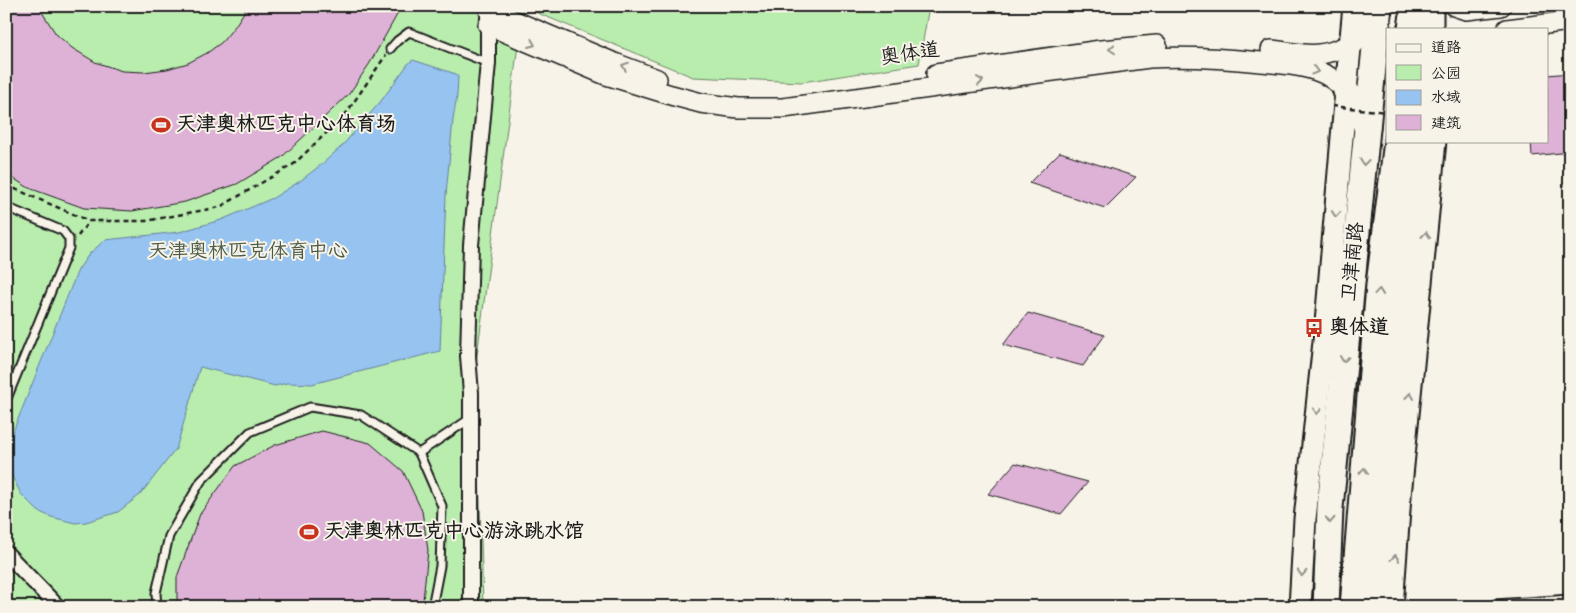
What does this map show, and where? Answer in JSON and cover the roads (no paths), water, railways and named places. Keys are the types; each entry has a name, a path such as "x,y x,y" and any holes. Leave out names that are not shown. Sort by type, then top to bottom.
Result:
{"highway":[{"path":"1411,28 1414,6"},
{"path":"1422,28 1423,6"},
{"path":"1350,44 1379,8"},
{"name":"卫津南路","path":"1326,607 1330,508 1379,8"},
{"path":"1339,99 1361,114 1367,128"},
{"path":"1374,607 1396,334 1416,143"},
{"name":"卫津南路","path":"1353,607 1379,285 1416,143"}],"main road":[{"path":"1300,607 1305,519 1326,324 1339,99 1350,44 1354,6"},
{"path":"1432,6 1432,28"},
{"path":"1392,607 1400,496 1416,143"}],"street":[{"path":"1454,6 1466,10 1501,6"},
{"name":"奥体道","path":"489,14 660,80 699,91 731,96 759,97 786,96 1120,48 1193,44 1252,48 1309,55 1337,51 1350,44"},
{"path":"471,607 471,418 468,356 471,245 488,63 489,14 606,75 701,103 738,108 783,108 1149,58 1182,57 1250,61 1305,68 1322,73 1336,81 1339,99"},
{"path":"1514,28 1570,21"},
{"path":"6,553 58,607"}],"lane":[{"path":"390,49 409,32 488,63"},
{"path":"6,207 63,231 69,239 69,248 6,401"},
{"path":"157,607 156,592 169,536 201,481 250,432 310,407 361,414 419,453 442,506 440,566 432,607"},
{"path":"419,453 471,418"},
{"path":"1494,607 1495,604 1570,599"}],"water":[{"path":"413,60 456,74 458,77 446,195 440,351 312,384 287,383 275,386 200,367 176,449 140,495 118,512 86,522 75,523 51,517 38,511 21,494 11,474 7,454 12,434 78,270 89,254 105,240 179,232 221,220 273,198 300,181 342,146"}],"place":[{"name":"天津奥林匹克中心体育场","path":"161,125"},
{"name":"奥体道","path":"1314,328"},
{"name":"天津奥林匹克中心游泳跳水馆","path":"309,532"}],"park label":[{"name":"天津奥林匹克体育中心","path":"248,252"}]}
